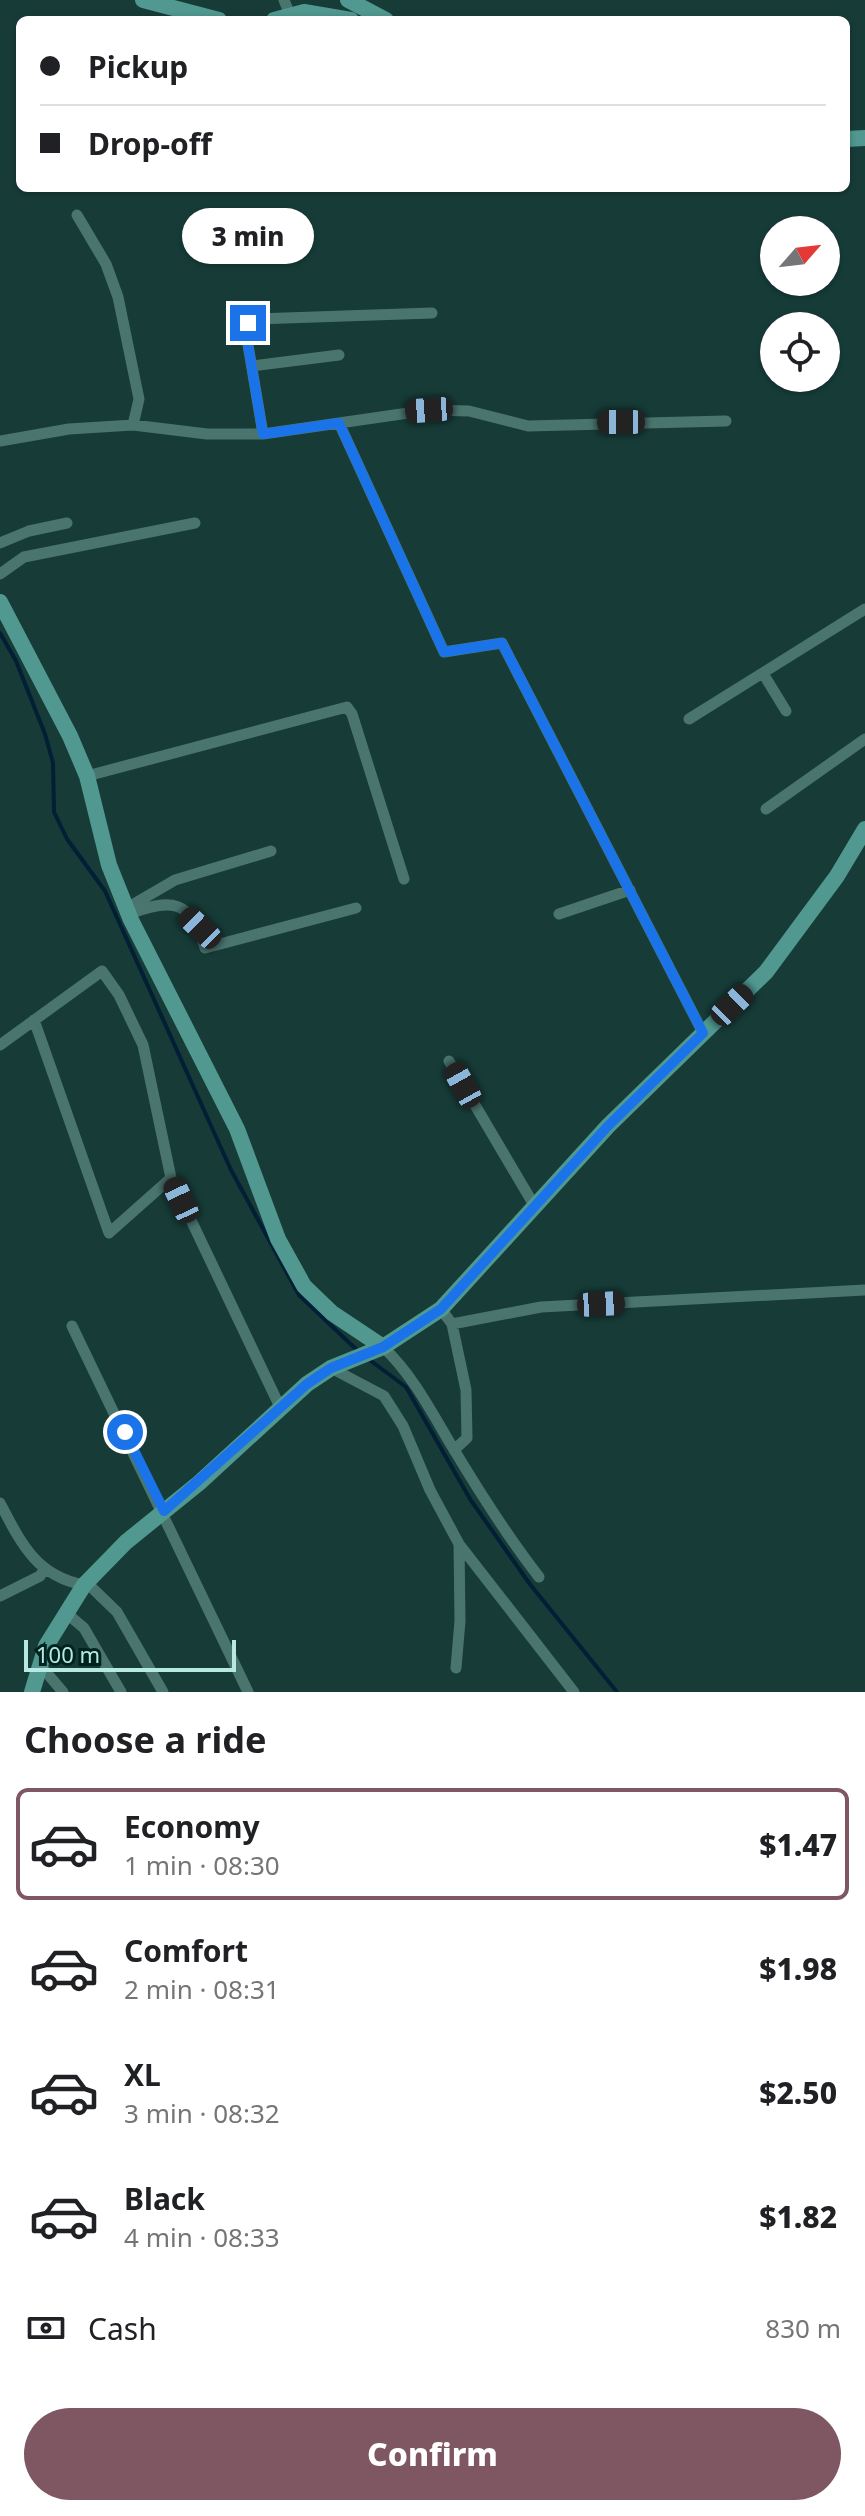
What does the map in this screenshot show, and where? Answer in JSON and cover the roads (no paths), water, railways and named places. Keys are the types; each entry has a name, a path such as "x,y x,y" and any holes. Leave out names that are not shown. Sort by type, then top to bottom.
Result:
{"main road":[{"path":"143,0 204,16"},
{"path":"347,0 378,16"},
{"path":"283,12 328,16"},
{"path":"0,602 87,776 109,865 152,967 237,1129 278,1239 304,1286 332,1313 383,1347"},
{"path":"32,1692 40,1665 65,1612 85,1584 126,1542 280,1407 331,1368 383,1347 441,1309 534,1205 784,950 865,829"}],"street":[{"path":"77,215 106,264 118,297 139,399 133,425"},
{"path":"263,434 245,327 256,319 432,313"},
{"path":"252,366 339,355"},
{"path":"0,441 69,429 133,425 207,434 263,434 429,410 469,411 528,426 726,421"},
{"path":"339,423 444,652 502,643 703,1033"},
{"path":"0,543 29,531 67,523"},
{"path":"0,574 24,557 195,523"},
{"path":"689,719 764,675 865,609"},
{"path":"764,675 786,711"},
{"path":"87,776 347,707 352,714 404,879"},
{"path":"766,809 865,739"},
{"path":"128,911 175,880 271,851"},
{"path":"559,914 630,890"},
{"path":"128,911 171,903 200,928 205,948 356,908"},
{"path":"0,1045 102,971 119,995 143,1045 171,1178 259,1369 280,1407"},
{"path":"34,1020 109,1233 171,1178"},
{"path":"449,1061 534,1205"},
{"path":"452,1324 541,1307 865,1290"},
{"path":"441,1309 452,1324 466,1390 467,1438 454,1450"},
{"path":"72,1326 164,1511 248,1692"},
{"path":"383,1347 398,1361 504,1533 539,1577"},
{"path":"331,1368 373,1388 392,1407 459,1544 574,1692"},
{"path":"0,1503 24,1547 45,1568 59,1581 85,1584 117,1612 163,1692"},
{"path":"456,1668 460,1621 459,1544"},
{"path":"0,1596 40,1576 45,1568"},
{"path":"65,1612 84,1628 121,1692"},
{"path":"40,1665 63,1692"}],"waterway":[{"path":"0,633 16,661 45,734 53,763 54,812 67,839 105,891 231,1170 299,1295 360,1353"},
{"path":"367,1358 406,1387 470,1499 529,1583 617,1692"}]}
